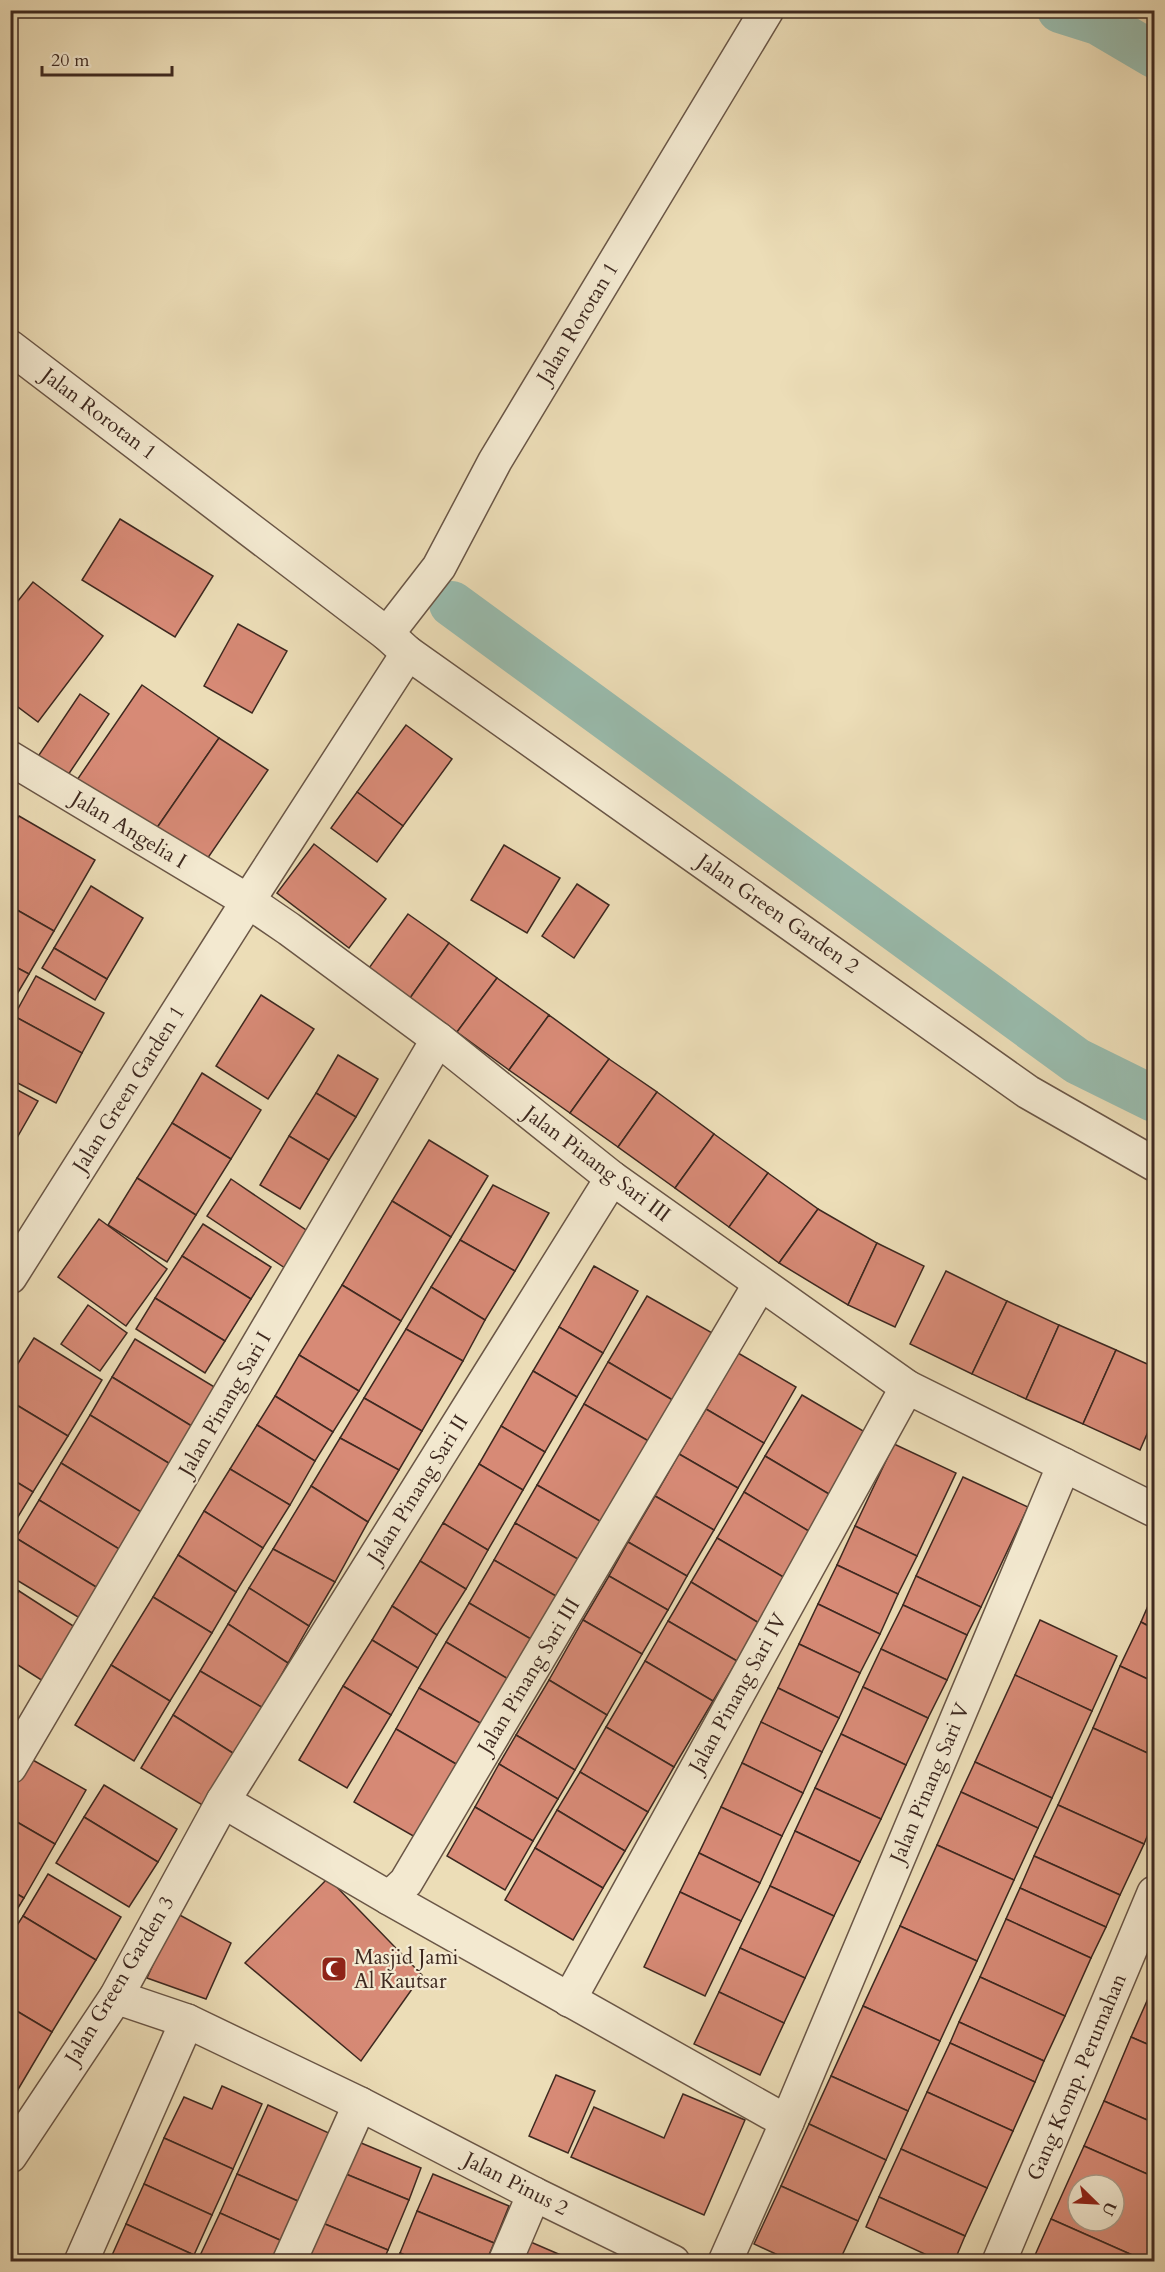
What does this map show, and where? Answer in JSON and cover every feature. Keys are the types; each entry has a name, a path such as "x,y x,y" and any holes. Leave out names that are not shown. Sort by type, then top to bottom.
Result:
{"street":[{"name":"Jalan Rorotan 1","path":"10,347 399,634 439,567 495,461 767,10"},
{"name":"Jalan Green Garden 1","path":"10,1277 248,901 399,634"},
{"name":"Jalan Green Garden 2","path":"399,634 1028,1092 1155,1164"},
{"name":"Jalan Angelia I","path":"12,762 248,901"},
{"path":"248,901 438,1039"},
{"name":"Jalan Pinang Sari III","path":"438,1039 612,1178 907,1387"},
{"name":"Jalan Pinang Sari I","path":"10,1767 438,1039"},
{"name":"Jalan Pinang Sari II","path":"224,1801 612,1178"},
{"name":"Jalan Pinang Sari III","path":"389,1898 406,1882 760,1284"},
{"path":"907,1387 1155,1510"},
{"name":"Jalan Pinang Sari IV","path":"569,2000 907,1387"},
{"name":"Jalan Pinang Sari V","path":"724,2262 787,2122 1064,1465"},
{"path":"224,1801 389,1898 787,2122"},
{"name":"Jalan Green Garden 3","path":"10,2156 116,1997 224,1801"},
{"name":"Gang Komp. Perumahan","path":"999,2262 1155,1893"},
{"name":"Jalan Pinus 2","path":"116,1997 187,2021 360,2104 534,2194 673,2262"},
{"path":"81,2262 187,2021"},
{"path":"289,2262 360,2104"},
{"path":"505,2262 534,2194"}],"building":[{"path":"120,519 213,576 175,637 82,580"},
{"path":"33,582 103,636 38,722 10,701 10,611"},
{"path":"238,624 287,651 252,713 204,686"},
{"path":"142,685 219,738 154,832 77,780"},
{"path":"80,694 109,714 66,778 37,758"},
{"path":"406,725 452,759 403,826 357,792"},
{"path":"219,738 268,770 203,865 154,832"},
{"path":"357,792 403,826 377,862 331,828"},
{"path":"19,816 95,860 54,931 10,906 10,831"},
{"path":"314,844 386,899 349,948 277,893"},
{"path":"504,845 560,878 527,933 471,900"},
{"path":"577,884 609,905 574,958 542,936"},
{"path":"91,886 143,918 107,979 54,948"},
{"path":"10,906 54,931 29,974 10,964"},
{"path":"408,914 449,943 410,998 369,968"},
{"path":"449,943 497,978 457,1032 410,998"},
{"path":"54,948 107,979 95,1000 42,968"},
{"path":"10,964 29,974 10,1006"},
{"path":"36,976 104,1013 82,1053 14,1016"},
{"path":"497,978 549,1015 509,1070 457,1032"},
{"path":"261,995 314,1029 268,1099 216,1066"},
{"path":"549,1015 609,1059 570,1113 509,1070"},
{"path":"14,1016 82,1053 56,1103 10,1079 10,1023"},
{"path":"338,1055 378,1079 356,1117 316,1093"},
{"path":"609,1059 657,1092 618,1147 570,1113"},
{"path":"202,1073 261,1110 231,1159 172,1123"},
{"path":"10,1086 38,1101 10,1150"},
{"path":"657,1092 714,1134 675,1188 618,1147"},
{"path":"316,1093 356,1117 329,1160 289,1136"},
{"path":"172,1123 231,1159 196,1215 137,1178"},
{"path":"714,1134 768,1173 729,1227 675,1188"},
{"path":"289,1136 329,1160 300,1209 260,1185"},
{"path":"429,1140 488,1176 451,1237 392,1201"},
{"path":"768,1173 818,1209 779,1263 729,1227"},
{"path":"137,1178 196,1215 167,1262 108,1225"},
{"path":"231,1179 309,1232 285,1268 207,1216"},
{"path":"493,1185 549,1213 515,1271 460,1240"},
{"path":"392,1201 451,1237 401,1321 342,1285"},
{"path":"818,1209 877,1243 848,1305 779,1263"},
{"path":"99,1219 167,1269 126,1326 58,1277"},
{"path":"203,1224 271,1267 251,1299 182,1256"},
{"path":"460,1240 515,1271 485,1320 431,1287"},
{"path":"877,1243 924,1266 895,1327 848,1305"},
{"path":"182,1256 251,1299 225,1341 155,1298"},
{"path":"594,1266 638,1291 603,1353 559,1327"},
{"path":"946,1271 1007,1301 972,1374 910,1344"},
{"path":"342,1285 401,1321 359,1391 299,1355"},
{"path":"431,1287 485,1320 463,1361 406,1329"},
{"path":"647,1296 714,1334 676,1402 608,1362"},
{"path":"155,1298 225,1341 205,1373 136,1329"},
{"path":"1007,1301 1059,1325 1026,1399 972,1374"},
{"path":"88,1305 127,1333 100,1371 61,1344"},
{"path":"1059,1325 1116,1350 1083,1424 1026,1399"},
{"path":"559,1327 603,1353 577,1397 533,1371"},
{"path":"406,1329 463,1361 422,1431 364,1398"},
{"path":"34,1338 102,1380 68,1436 10,1401 10,1376"},
{"path":"135,1339 226,1394 203,1433 112,1377"},
{"path":"1116,1350 1154,1367 1154,1418 1140,1450 1083,1424"},
{"path":"738,1353 796,1387 764,1443 706,1409"},
{"path":"299,1355 359,1391 333,1432 275,1396"},
{"path":"608,1362 676,1402 652,1443 584,1404"},
{"path":"533,1371 577,1397 545,1452 501,1426"},
{"path":"112,1377 203,1433 180,1470 90,1415"},
{"path":"802,1395 870,1435 834,1497 765,1456"},
{"path":"275,1396 333,1432 315,1461 257,1425"},
{"path":"364,1398 422,1431 399,1470 340,1438"},
{"path":"10,1401 68,1436 33,1492 10,1478"},
{"path":"584,1404 652,1443 605,1524 537,1485"},
{"path":"706,1409 764,1443 738,1488 679,1454"},
{"path":"90,1415 180,1470 151,1518 61,1463"},
{"path":"257,1425 315,1461 290,1505 230,1469"},
{"path":"501,1426 545,1452 523,1490 479,1464"},
{"path":"340,1438 399,1470 368,1522 311,1486"},
{"path":"894,1444 956,1473 917,1556 855,1526"},
{"path":"679,1454 738,1488 714,1530 655,1496"},
{"path":"765,1456 834,1497 812,1533 744,1492"},
{"path":"61,1463 151,1518 129,1555 39,1500"},
{"path":"479,1464 523,1490 488,1550 443,1523"},
{"path":"230,1469 290,1505 263,1548 204,1511"},
{"path":"963,1477 1028,1507 981,1607 916,1576"},
{"path":"10,1478 33,1492 10,1530"},
{"path":"537,1485 605,1524 583,1562 515,1523"},
{"path":"311,1486 368,1522 335,1582 273,1549"},
{"path":"744,1492 812,1533 785,1578 717,1538"},
{"path":"655,1496 714,1530 687,1576 628,1542"},
{"path":"39,1500 129,1555 106,1593 16,1538"},
{"path":"204,1511 263,1548 236,1592 178,1555"},
{"path":"443,1523 488,1550 466,1589 420,1561"},
{"path":"515,1523 583,1562 561,1599 494,1560"},
{"path":"855,1526 917,1556 898,1594 837,1565"},
{"path":"16,1538 106,1593 88,1623 10,1576 10,1547"},
{"path":"717,1538 785,1578 759,1623 691,1582"},
{"path":"628,1542 687,1576 668,1610 609,1576"},
{"path":"273,1549 335,1582 309,1626 249,1588"},
{"path":"178,1555 236,1592 212,1633 153,1597"},
{"path":"494,1560 561,1599 536,1642 469,1603"},
{"path":"420,1561 466,1589 437,1635 392,1606"},
{"path":"837,1565 898,1594 880,1634 818,1604"},
{"path":"609,1576 668,1610 642,1654 583,1620"},
{"path":"916,1576 981,1607 967,1635 903,1605"},
{"path":"691,1582 759,1623 737,1661 668,1621"},
{"path":"10,1586 19,1591 10,1604"},
{"path":"249,1588 309,1626 288,1663 228,1624"},
{"path":"19,1591 81,1631 46,1683 10,1660 10,1604"},
{"path":"1154,1592 1154,1629 1141,1622"},
{"path":"153,1597 212,1633 170,1701 111,1665"},
{"path":"469,1603 536,1642 513,1682 446,1642"},
{"path":"818,1604 880,1634 860,1673 799,1644"},
{"path":"903,1605 967,1635 947,1680 881,1649"},
{"path":"392,1606 437,1635 418,1668 372,1640"},
{"path":"583,1620 642,1654 607,1715 549,1680"},
{"path":"1040,1620 1117,1656 1092,1711 1015,1675"},
{"path":"668,1621 737,1661 713,1701 645,1661"},
{"path":"1141,1622 1154,1629 1154,1682 1120,1666"},
{"path":"228,1624 288,1663 263,1708 200,1671"},
{"path":"372,1640 418,1668 391,1715 343,1686"},
{"path":"446,1642 513,1682 487,1727 419,1688"},
{"path":"799,1644 860,1673 839,1718 778,1688"},
{"path":"881,1649 947,1680 928,1718 863,1687"},
{"path":"645,1661 713,1701 674,1767 606,1727"},
{"path":"111,1665 170,1701 134,1761 75,1725"},
{"path":"1120,1666 1154,1682 1154,1756 1093,1728"},
{"path":"200,1671 263,1708 236,1755 173,1715"},
{"path":"1015,1675 1092,1711 1052,1798 975,1762"},
{"path":"549,1680 607,1715 575,1770 516,1735"},
{"path":"343,1686 391,1715 347,1788 299,1760"},
{"path":"863,1687 928,1718 906,1765 841,1734"},
{"path":"419,1688 487,1727 463,1768 396,1729"},
{"path":"778,1688 839,1718 822,1752 761,1722"},
{"path":"173,1715 236,1755 204,1806 141,1768"},
{"path":"761,1722 822,1752 803,1793 742,1763"},
{"path":"606,1727 674,1767 648,1812 580,1772"},
{"path":"1093,1728 1154,1756 1154,1820 1144,1844 1058,1805"},
{"path":"396,1729 463,1768 422,1841 354,1802"},
{"path":"841,1734 906,1765 881,1819 815,1788"},
{"path":"516,1735 575,1770 558,1799 499,1764"},
{"path":"31,1759 86,1790 55,1844 10,1818 10,1794"},
{"path":"975,1762 1052,1798 1038,1828 961,1792"},
{"path":"742,1763 803,1793 782,1836 721,1807"},
{"path":"499,1764 558,1799 533,1841 475,1807"},
{"path":"580,1772 648,1812 625,1851 557,1810"},
{"path":"104,1785 177,1829 158,1862 84,1817"},
{"path":"815,1788 881,1819 860,1862 795,1831"},
{"path":"961,1792 1038,1828 1014,1880 937,1845"},
{"path":"1058,1805 1144,1844 1120,1895 1034,1856"},
{"path":"475,1807 533,1841 505,1890 447,1856"},
{"path":"721,1807 782,1836 760,1883 699,1853"},
{"path":"557,1810 625,1851 603,1888 535,1848"},
{"path":"84,1817 158,1862 129,1907 56,1863"},
{"path":"10,1818 55,1844 24,1898 10,1890"},
{"path":"795,1831 860,1862 834,1916 770,1886"},
{"path":"937,1845 1014,1880 977,1961 900,1926"},
{"path":"535,1848 603,1888 573,1940 505,1900"},
{"path":"699,1853 760,1883 741,1921 680,1892"},
{"path":"1034,1856 1120,1895 1106,1927 1020,1888"},
{"path":"48,1874 121,1917 96,1960 23,1916"},
{"name":"Masjid Jami Al Kautsar","path":"328,1878 422,1975 361,2061 245,1963"},
{"path":"770,1886 834,1916 805,1978 740,1948"},
{"path":"1020,1888 1106,1927 1091,1958 1006,1919"},
{"path":"10,1890 24,1898 10,1921"},
{"path":"680,1892 741,1921 705,1996 644,1967"},
{"path":"176,1913 231,1943 206,1999 147,1978"},
{"path":"23,1916 96,1960 52,2032 10,2007 10,1936"},
{"path":"1006,1919 1091,1958 1065,2016 980,1977"},
{"path":"900,1926 977,1961 940,2041 863,2006"},
{"path":"740,1948 805,1978 784,2023 719,1992"},
{"path":"980,1977 1065,2016 1044,2061 959,2022"},
{"path":"1154,1985 1154,2047 1131,2037"},
{"path":"719,1992 784,2023 760,2075 694,2044"},
{"path":"863,2006 940,2041 908,2111 831,2076"},
{"path":"10,2007 52,2032 13,2098 10,2097"},
{"path":"959,2022 1044,2061 1035,2082 950,2043"},
{"path":"1131,2037 1154,2047 1154,2123 1104,2101"},
{"path":"950,2043 1035,2082 1013,2131 927,2092"},
{"path":"556,2075 595,2091 568,2153 529,2136"},
{"path":"831,2076 908,2111 886,2160 809,2124"},
{"path":"222,2086 262,2104 233,2169 164,2138 184,2097 212,2109"},
{"path":"927,2092 1013,2131 987,2188 901,2149"},
{"path":"683,2094 745,2120 704,2215 571,2157 594,2107 664,2138"},
{"path":"1104,2101 1154,2123 1154,2177 1084,2146"},
{"path":"268,2105 331,2134 300,2202 237,2174"},
{"path":"809,2124 886,2160 858,2221 781,2186"},
{"path":"164,2138 233,2169 212,2215 144,2184"},
{"path":"354,2140 421,2168 409,2200 341,2172"},
{"path":"1084,2146 1154,2177 1154,2247 1148,2262 1083,2233 1126,2233 1126,2173 1072,2173"},
{"path":"901,2149 987,2188 965,2236 879,2197"},
{"path":"341,2172 409,2200 388,2250 320,2222"},
{"path":"237,2174 300,2202 282,2241 220,2213"},
{"path":"433,2174 509,2206 494,2243 417,2211"},
{"path":"144,2184 212,2215 194,2255 126,2224"},
{"path":"781,2186 858,2221 839,2262 793,2262 754,2244"},
{"path":"1066,2186 1066,2226 1051,2219"},
{"path":"879,2197 965,2236 954,2262 942,2262 866,2227"},
{"path":"417,2211 494,2243 486,2262 420,2262 400,2253"},
{"path":"220,2213 282,2241 273,2262 197,2262"},
{"path":"1051,2219 1066,2226 1066,2233 1083,2233 1148,2262 1032,2262"},
{"path":"320,2222 388,2250 383,2262 304,2262"},
{"path":"126,2224 194,2255 192,2262 109,2262"},
{"path":"526,2240 577,2262 517,2262"},
{"path":"400,2253 420,2262 397,2262"}],"waterway":[{"path":"1060,10 1098,22 1154,55"},
{"path":"452,604 1077,1061 1154,1099"}],"place":[{"name":"Masjid Jami Al Kautsar","path":"334,1969"}]}
